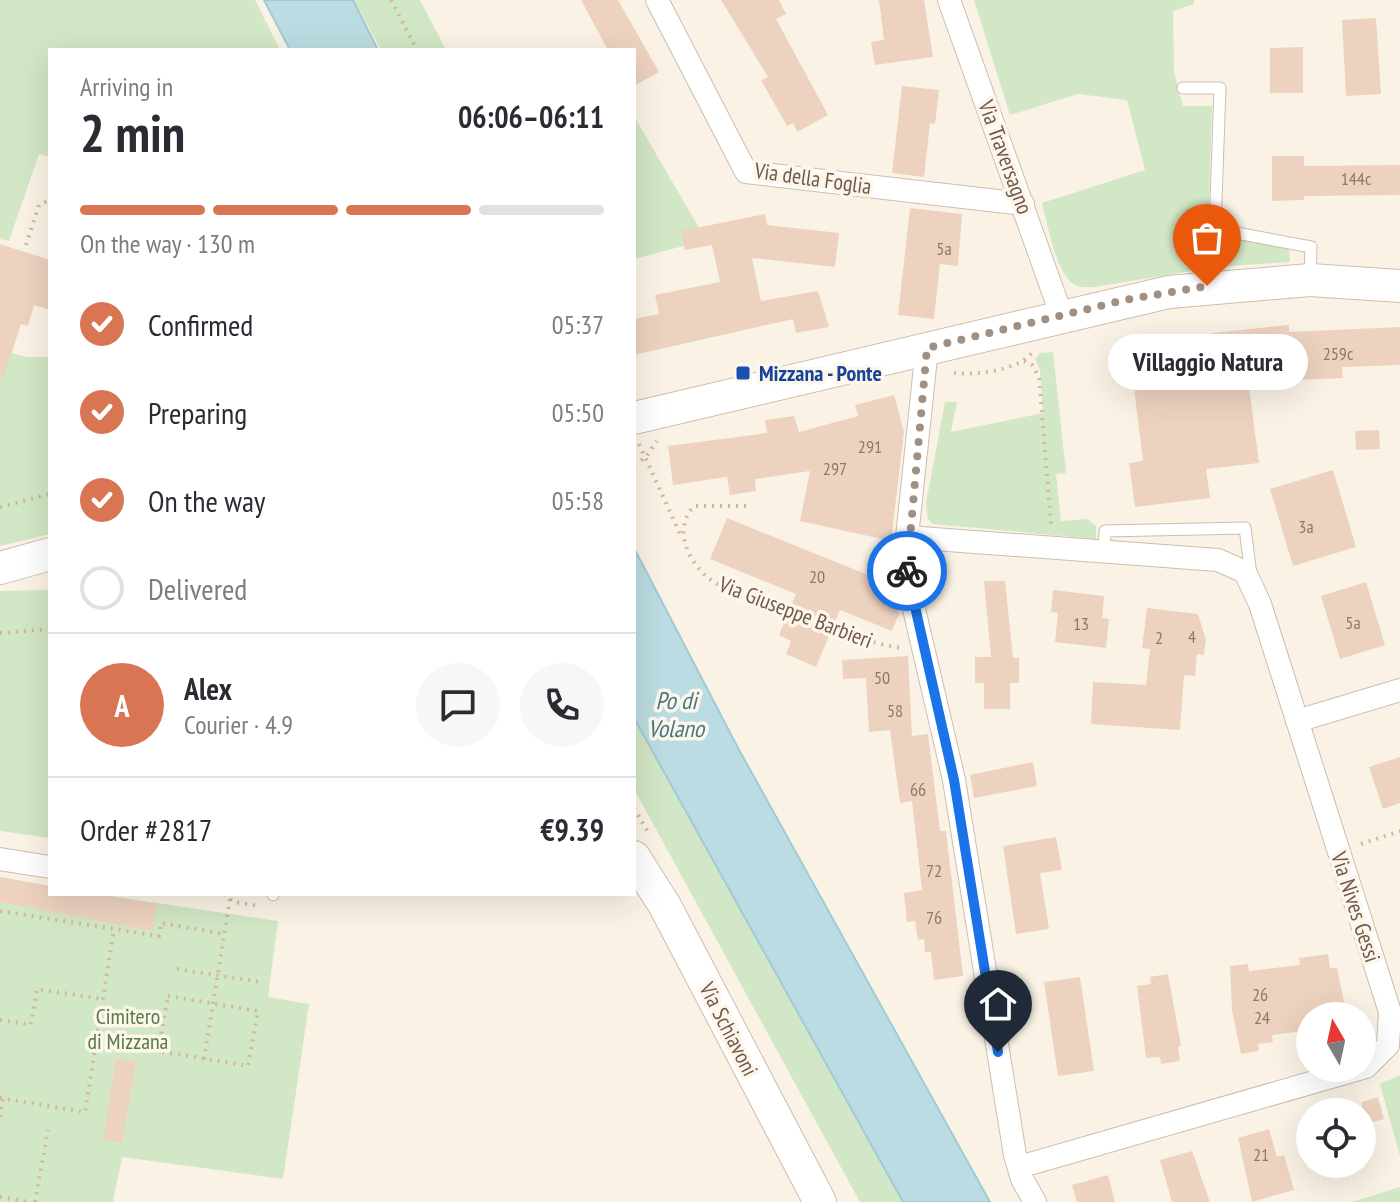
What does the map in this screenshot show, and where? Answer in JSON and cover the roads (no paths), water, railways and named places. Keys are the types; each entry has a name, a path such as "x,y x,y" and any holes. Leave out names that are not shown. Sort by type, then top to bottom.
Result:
{"main road":[{"path":"636,418 1061,314 1181,290 1310,280 1400,286"},
{"path":"0,569 48,555"},
{"path":"0,569 48,569"},
{"name":"Via Schiavoni","path":"636,860 665,906 820,1202"}],"street":[{"name":"Via della Foglia","path":"657,0 746,172 1023,204"},
{"name":"Via Traversagno","path":"949,0 1061,314"},
{"path":"927,348 907,537 907,579 954,780 1019,1167 1035,1202"},
{"path":"907,537 1218,560 1237,566 1251,580"},
{"name":"Via Nives Gessi","path":"1019,1167 1356,1071 1375,1062 1388,1045 1390,1012 1251,580"},
{"path":"1297,721 1400,690"},
{"path":"0,859 48,867"}],"lane":[{"path":"1183,88 1220,88 1215,229 1311,247 1310,280"},
{"name":"Via Nives Gessi","path":"1104,552 1105,531 1245,528 1251,580"}],"water":[{"path":"264,0 353,0 377,48 289,48"},
{"name":"Po di Volano","path":"636,552 738,748 990,1202 903,1202 636,722"}],"place":[{"name":"Villaggio Natura","path":"1207,286"},
{"name":"Mizzana - Ponte","path":"743,373"}],"park label":[{"name":"Cimitero di Mizzana","path":"128,1028"}]}
